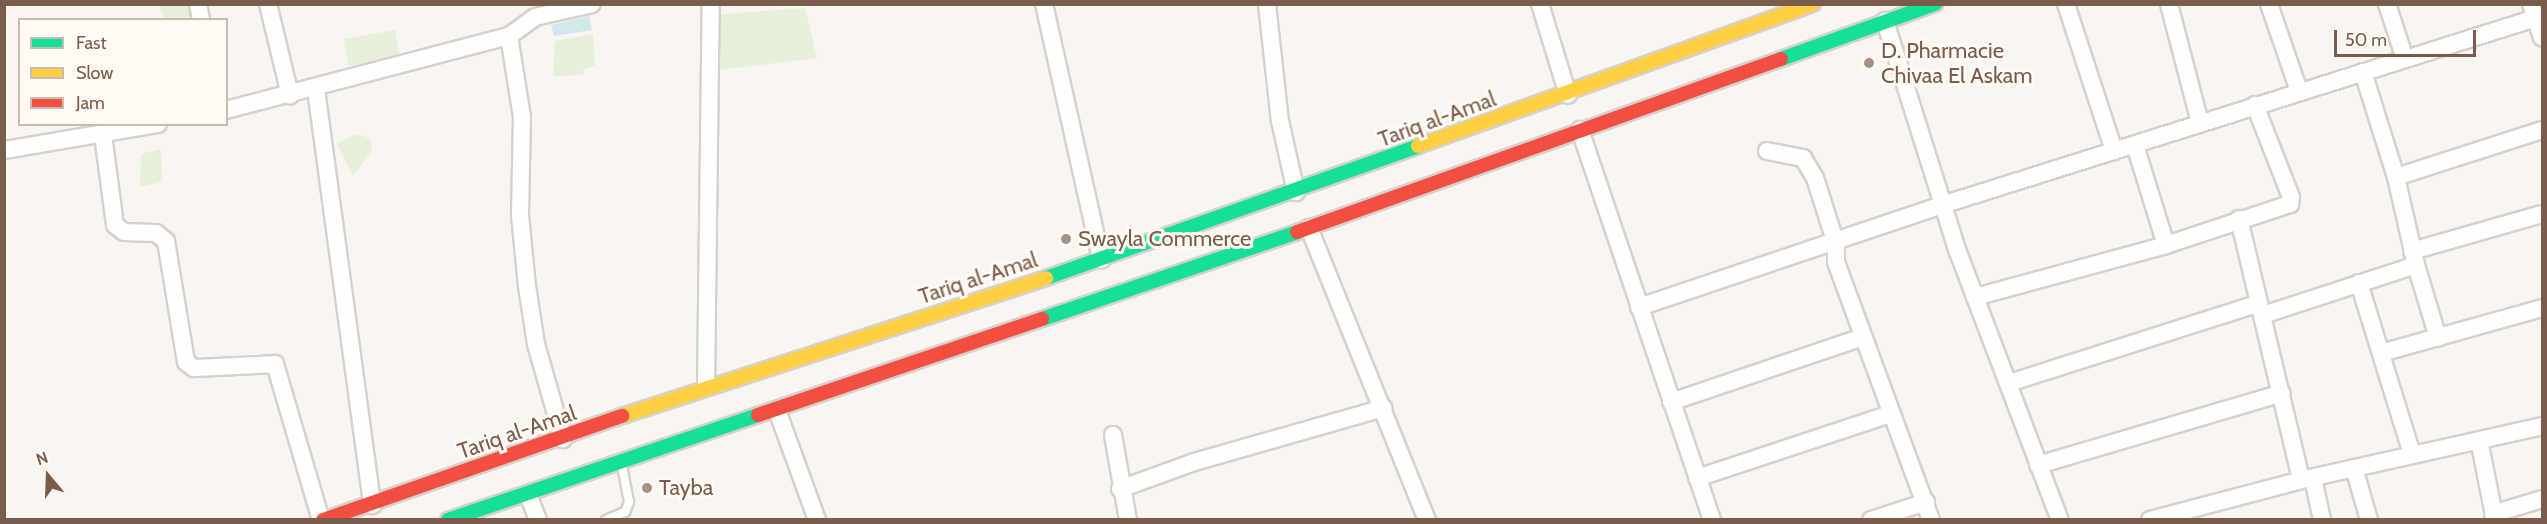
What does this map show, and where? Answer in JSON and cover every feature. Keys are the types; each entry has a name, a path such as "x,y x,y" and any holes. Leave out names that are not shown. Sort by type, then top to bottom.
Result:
{"highway":[{"name":"Tariq al-Amal","path":"322,519 372,505 564,439 706,387 1101,260 1568,94 1795,7 1812,4"},
{"path":"448,519 777,410 1309,228 1935,4"}],"street":[{"path":"268,4 290,95"},
{"path":"228,110 316,89 509,36 533,11 592,4"},
{"path":"706,387 711,4"},
{"path":"1044,4 1101,260"},
{"path":"1267,4 1280,121 1296,192"},
{"path":"1540,4 1568,94"},
{"path":"2066,4 2114,152"},
{"path":"2169,4 2200,123"},
{"path":"2269,4 2299,91"},
{"path":"2387,4 2405,59"},
{"path":"1639,307 1836,243 1843,237 2405,59 2537,13 2542,37"},
{"path":"1885,21 1942,205 2060,519"},
{"path":"509,36 522,117 520,215 527,286 536,344 564,439"},
{"path":"2363,72 2396,177 2414,258 2438,338"},
{"path":"316,89 372,505"},
{"path":"1975,297 2166,245 2239,219 2285,207 2290,200 2255,105"},
{"path":"4,150 148,126"},
{"path":"1580,130 1712,519"},
{"path":"2396,177 2542,130"},
{"path":"103,135 115,225 124,232 156,233 166,241 186,362 194,368 275,364 322,519"},
{"path":"2135,145 2166,245"},
{"path":"1767,151 1803,158 1815,178 1836,243 1836,262 1931,519"},
{"path":"2009,383 2260,309 2360,283 2414,258 2542,214"},
{"path":"2239,219 2282,393 2307,479 2322,519"},
{"path":"1309,228 1427,519"},
{"path":"2360,283 2412,454"},
{"path":"2381,353 2542,308"},
{"path":"1671,402 1863,337"},
{"path":"2038,465 2282,393"},
{"path":"1120,489 1194,462 1383,408"},
{"path":"777,410 817,519"},
{"path":"1697,478 1891,414"},
{"path":"2150,519 2412,454 2542,426"},
{"path":"1113,435 1120,489 1128,519"},
{"path":"2479,440 2494,517 2542,499"},
{"path":"2354,468 2369,519"},
{"path":"528,494 538,519"},
{"path":"1871,519 1926,502"}],"lane":[{"path":"606,519 625,512 629,502 621,462"}],"green space":[{"path":"159,5 199,5 202,18 164,18"},
{"path":"805,8 817,58 710,71 711,15"},
{"path":"395,30 400,57 348,66 344,39"},
{"path":"593,34 595,66 583,69 584,75 553,76 555,41"},
{"path":"355,134 370,138 372,151 353,176 337,144"},
{"path":"161,149 162,182 140,187 141,154"}],"water":[{"path":"589,16 592,30 554,36 551,25"}],"traffic: fast":[{"path":"1781,59 1935,4"},
{"path":"1046,278 1418,146"},
{"path":"1042,319 1297,232"},
{"path":"448,520 758,415"}],"traffic: slow":[{"path":"1418,146 1813,4"},
{"path":"622,416 1046,278"}],"traffic: jam":[{"path":"1297,232 1781,59"},
{"path":"758,415 1042,319"},
{"path":"323,520 622,416"}],"place":[{"name":"D. Pharmacie Chivaa El Askam","path":"1869,63"},
{"name":"Swayla Commerce","path":"1066,239"},
{"name":"Tayba","path":"647,488"}]}
